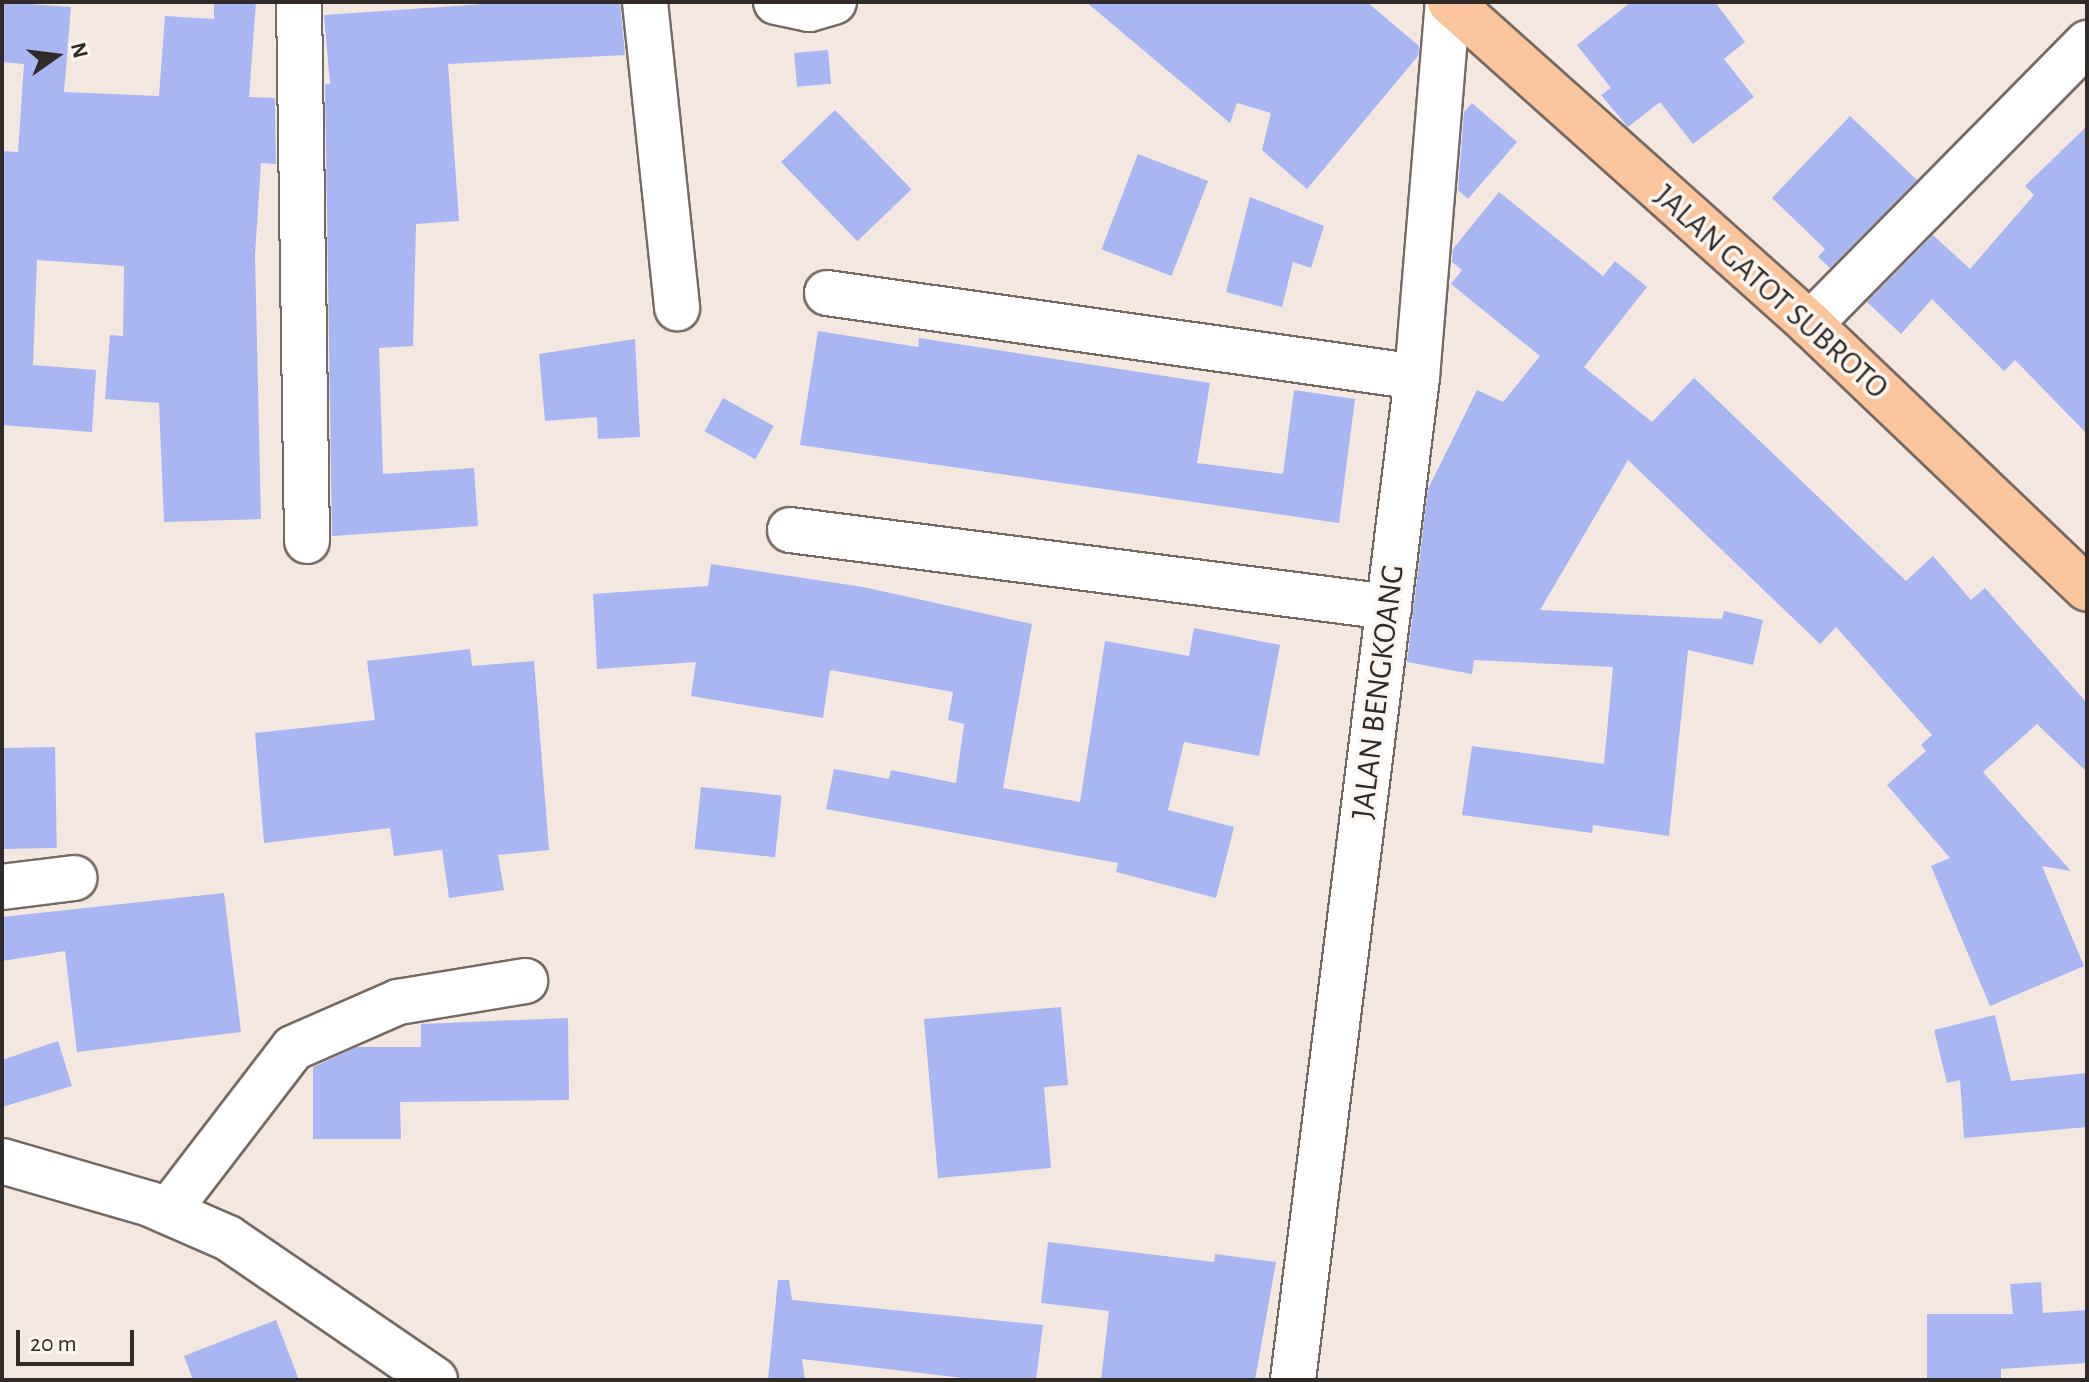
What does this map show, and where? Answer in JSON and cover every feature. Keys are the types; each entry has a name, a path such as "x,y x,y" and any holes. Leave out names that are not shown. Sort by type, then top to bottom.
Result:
{"main road":[{"name":"JALAN GATOT SUBROTO","path":"1449,2 1810,324 2087,589"}],"street":[{"path":"299,2 307,541"},
{"path":"645,2 677,308"},
{"path":"776,2 809,9 834,2"},
{"name":"JALAN BENGKOANG","path":"1293,1380 1417,377 1449,2"},
{"path":"1810,324 2087,43"},
{"path":"827,293 1417,377"},
{"path":"790,530 1389,607"},
{"path":"2,887 74,878"},
{"path":"168,1211 293,1048 398,1002 525,981"},
{"path":"2,1161 168,1211 228,1238 435,1380"}],"building":[{"path":"2,2 71,7 64,92 159,96 165,16 214,19 214,2 256,2 249,97 275,98 276,164 261,163 255,255 261,519 164,522 159,403 105,399 110,335 123,336 124,266 37,260 33,365 96,370 92,432 2,425 2,151 18,152 24,64 2,62"},
{"path":"514,2 620,2 625,55 448,64 459,221 416,224 413,346 379,348 383,474 474,468 478,526 332,536 325,84 330,84 324,15"},
{"path":"1086,2 1367,2 1419,46 1418,56 1307,189 1262,150 1271,113 1237,103 1230,123"},
{"path":"1631,2 1715,2 1745,42 1724,59 1754,97 1693,144 1660,102 1628,127 1601,95 1611,88 1577,45"},
{"path":"828,50 831,84 797,87 794,53"},
{"path":"1472,103 1517,142 1468,199 1458,190 1464,112"},
{"path":"835,110 911,189 857,241 781,162"},
{"path":"1850,116 1917,180 1830,268 1818,257 1825,249 1772,198"},
{"path":"2087,126 2087,434 2015,360 2004,371 1932,299 1901,334 1867,302 1933,235 1970,269 2034,195 2025,186"},
{"path":"1138,154 1208,181 1171,276 1101,249"},
{"path":"1499,192 1603,276 1615,261 1647,287 1584,367 1652,422 1694,378 1906,581 1933,556 1971,600 1985,588 2087,703 2087,772 2037,724 1983,772 2071,871 2042,866 2084,966 1990,1006 1931,866 1950,858 1887,785 1926,751 1921,745 1932,735 1836,627 1820,644 1628,460 1540,610 1722,619 1724,611 1763,620 1753,665 1688,650 1669,836 1593,825 1592,833 1462,815 1472,746 1604,764 1613,667 1474,660 1472,674 1407,662 1428,489 1477,390 1503,402 1540,356 1451,284 1462,270 1452,262 1453,249"},
{"path":"1250,197 1324,226 1311,268 1293,262 1282,307 1226,292"},
{"path":"818,331 918,347 919,338 1210,383 1197,463 1283,474 1294,390 1355,399 1339,523 800,445"},
{"path":"635,339 640,437 598,439 597,417 545,421 539,354"},
{"path":"723,398 774,426 755,459 705,431"},
{"path":"711,564 863,587 1032,624 1003,788 1080,802 1105,641 1189,656 1194,628 1280,645 1259,756 1184,742 1168,810 1234,827 1216,898 1116,872 1118,863 826,809 834,769 889,779 891,770 956,783 964,724 948,720 953,692 830,670 823,718 691,696 696,662 597,669 593,594 708,586"},
{"path":"470,649 472,666 534,661 549,850 498,855 504,890 449,898 442,850 394,856 390,828 264,843 255,733 375,720 367,661"},
{"path":"55,747 57,848 4,849 2,748"},
{"path":"701,787 782,795 775,857 695,849"},
{"path":"224,893 241,1032 77,1052 65,951 2,961 2,917"},
{"path":"1061,1007 1068,1085 1044,1087 1051,1168 938,1178 924,1019"},
{"path":"1995,1015 2011,1081 2087,1073 2087,1127 1964,1138 1960,1080 1947,1083 1934,1030"},
{"path":"568,1018 569,1100 400,1102 401,1139 313,1139 313,1067 357,1047 421,1047 421,1024"},
{"path":"58,1041 72,1086 2,1107 2,1060"},
{"path":"1048,1242 1214,1262 1215,1254 1276,1262 1255,1380 1101,1380 1109,1311 1041,1303"},
{"path":"778,1280 789,1280 792,1300 1043,1325 1036,1380 980,1380 802,1359 805,1380 768,1380"},
{"path":"2041,1282 2043,1313 2087,1310 2087,1363 2001,1369 2001,1380 1927,1380 1927,1314 2013,1314 2010,1284"},
{"path":"276,1320 299,1380 193,1380 184,1356"}]}
